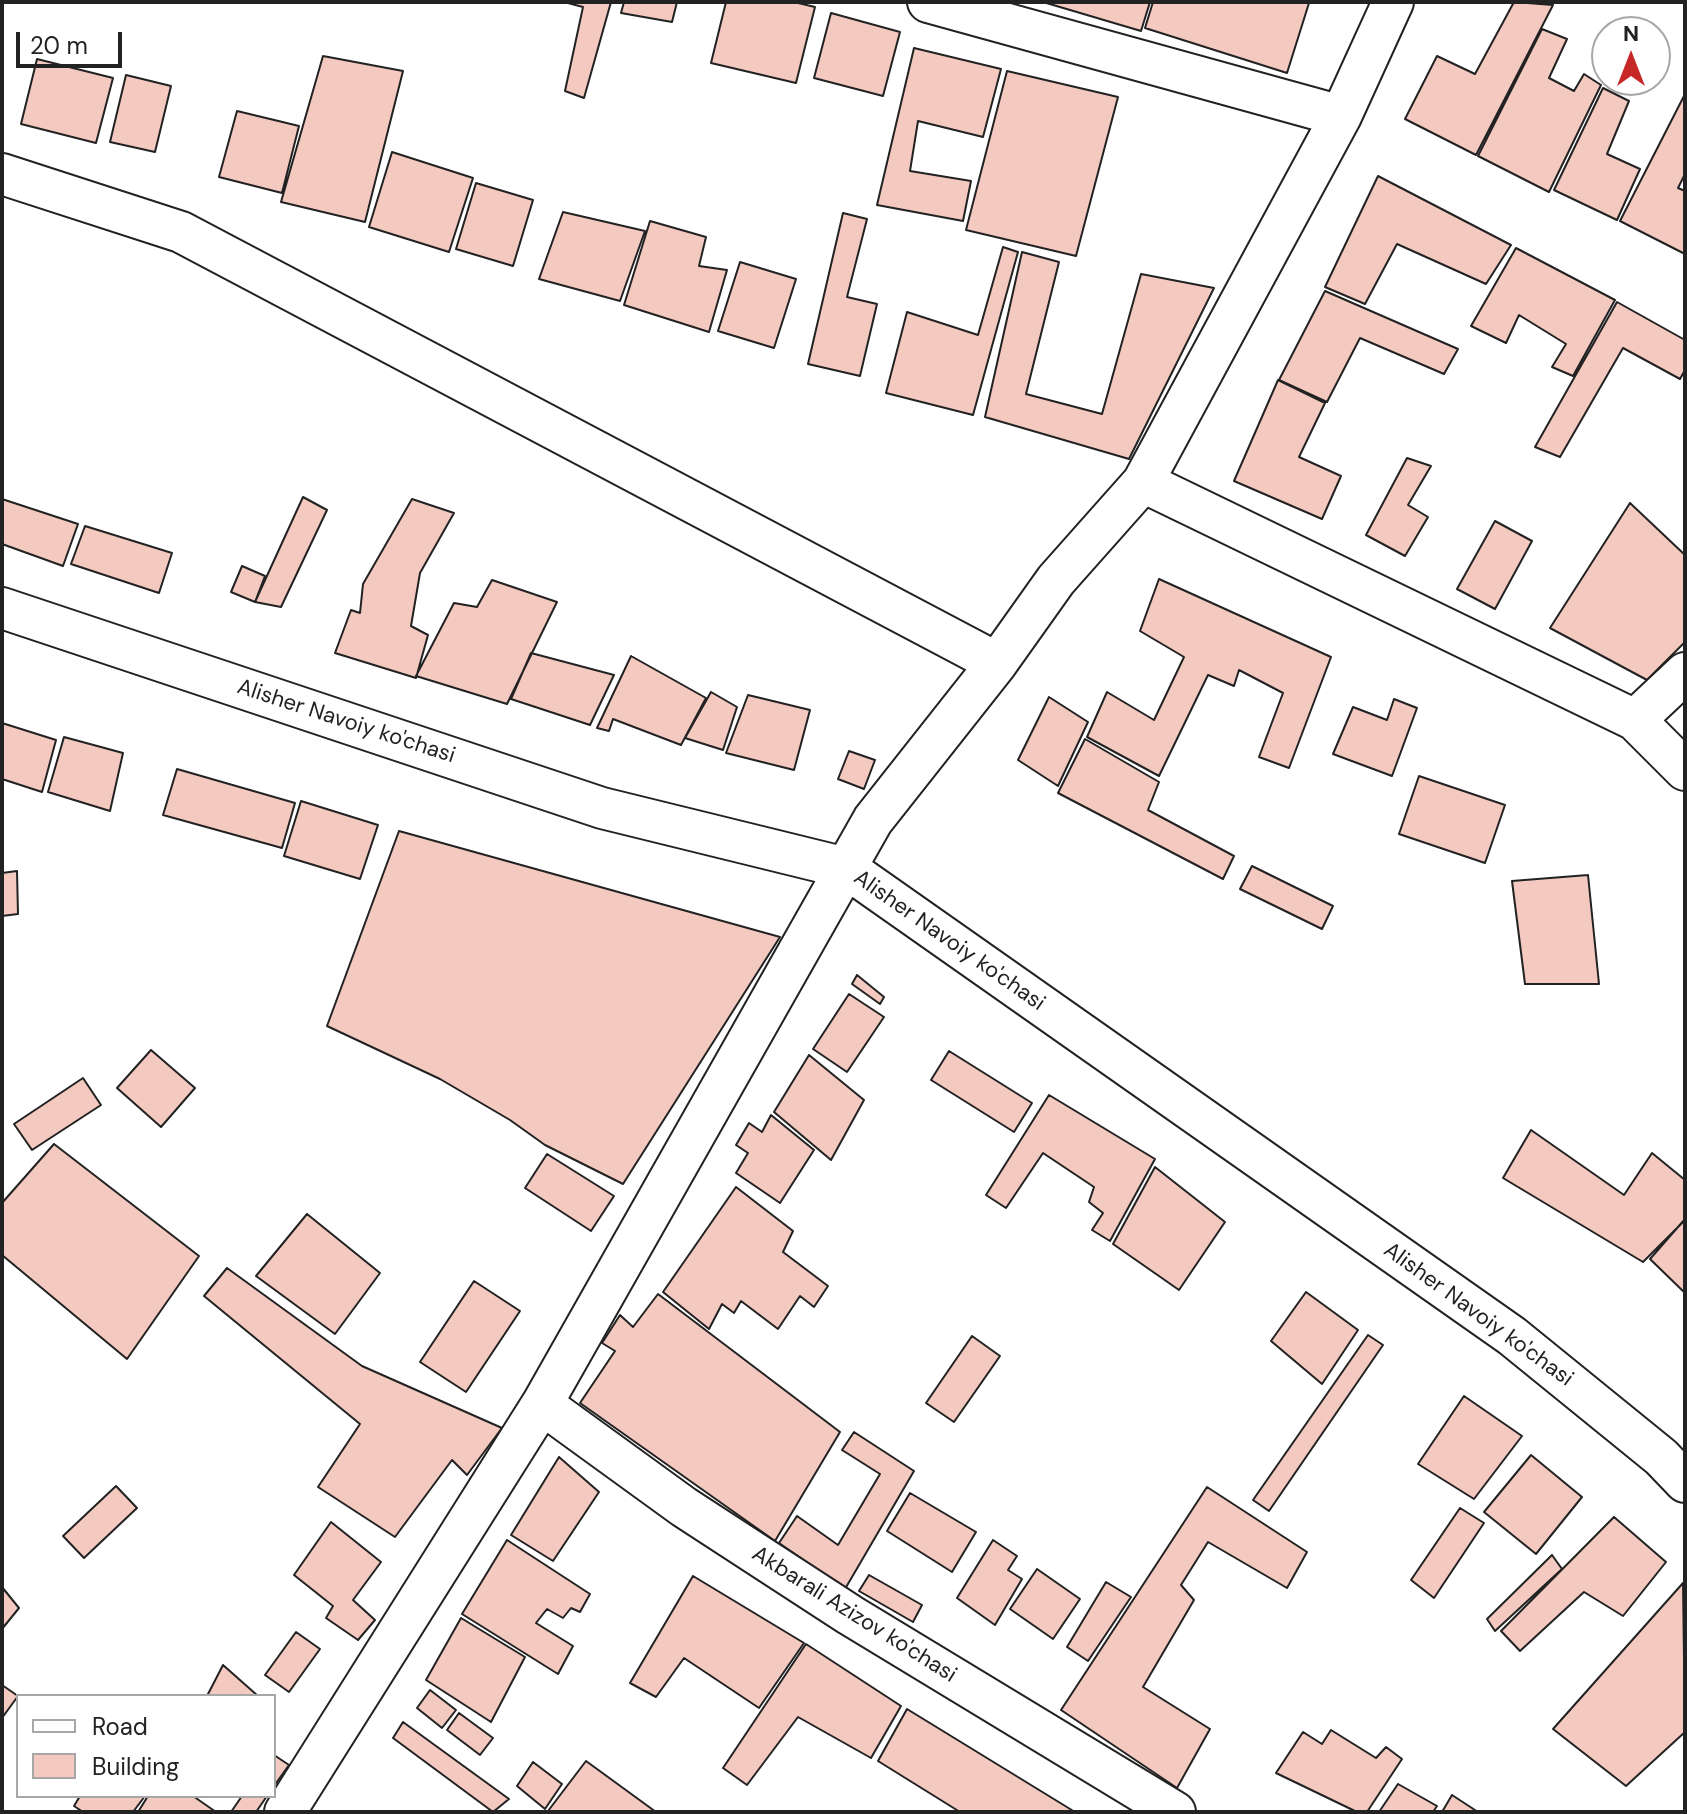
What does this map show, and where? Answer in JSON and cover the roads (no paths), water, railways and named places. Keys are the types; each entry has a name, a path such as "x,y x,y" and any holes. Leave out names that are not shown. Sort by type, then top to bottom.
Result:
{"street":[{"path":"928,2 1341,116"},
{"path":"285,1812 542,1404 873,820 997,663 1056,580 1143,482 1341,116 1393,2"},
{"path":"2,174 181,232 997,663"},
{"path":"1143,482 1635,720 1685,770"},
{"name":"Alisher Navoiy ko'chasi","path":"2,608 602,808 846,868 1512,1336 1661,1457 1685,1482"},
{"path":"1635,720 1685,673"},
{"name":"Akbarali Azizov ko'chasi","path":"542,1404 684,1507 837,1606 1175,1812"}]}
